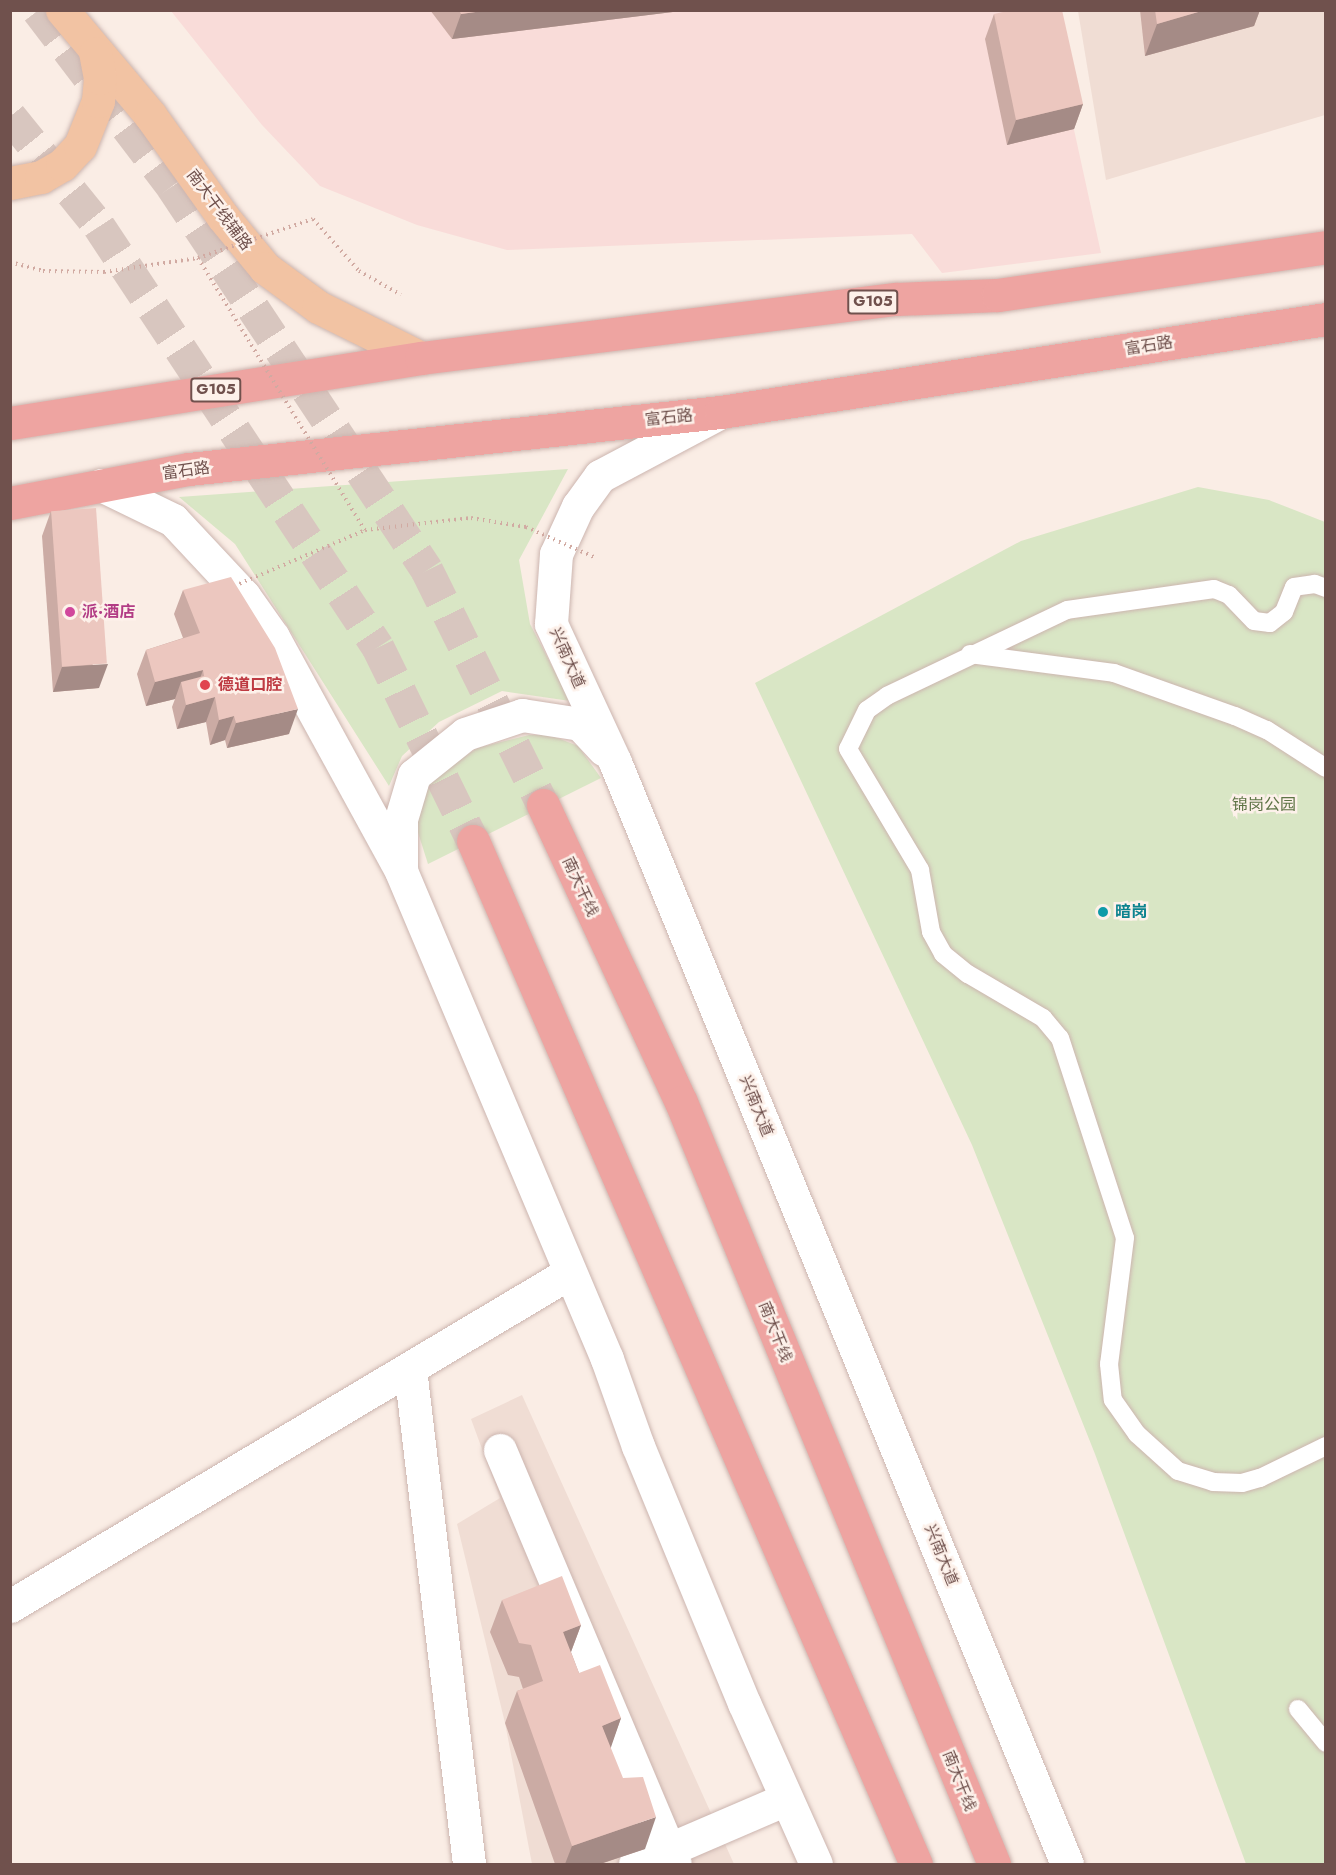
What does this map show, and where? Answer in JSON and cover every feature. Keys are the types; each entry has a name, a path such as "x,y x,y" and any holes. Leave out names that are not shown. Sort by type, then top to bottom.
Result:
{"highway":[{"name":"G105","path":"10,423 421,358 897,299 998,296 1326,247"},
{"name":"富石路","path":"10,503 189,469 721,412 1326,319"},
{"name":"南大干线","path":"543,805 681,1102 994,1864"},
{"path":"473,841 916,1864"}],"main road":[{"name":"南大干线辅路","path":"62,10 95,53 144,107 222,217 265,268 318,307 421,358"},
{"path":"10,183 41,177 62,165 80,146 98,101 100,78 95,53"},
{"name":"兴南大道","path":"721,412 600,476 578,506 556,554 551,624 615,762 1067,1864"},
{"path":"101,485 173,520 244,596 273,637 401,871 786,1799 816,1864"},
{"path":"401,871 400,819 414,775 465,734 522,715 580,724 615,762"},
{"path":"10,1605 569,1273"},
{"path":"410,1369 469,1864"},
{"path":"500,1450 672,1858"},
{"path":"635,1864 672,1858 786,1799"}],"lane":[{"path":"1326,588 1315,584 1294,587 1284,612 1270,623 1254,621 1228,596 1214,589 1067,610 968,654 867,710 848,749 920,870 931,932 944,954 969,974 1043,1018 1060,1038 1125,1238 1109,1364 1113,1400 1137,1434 1178,1472 1214,1482 1242,1483 1260,1478 1326,1446"},
{"path":"968,654 1114,673 1235,716 1267,730 1326,768"},
{"path":"1298,1709 1326,1743"}],"path":[{"path":"10,262 43,271 104,272 198,258 313,219 359,271 401,295"},
{"path":"198,258 365,530"},
{"path":"227,589 365,530 471,518 526,527 594,557"}],"shaded area":[{"path":"171,11 1048,11 1101,253 942,273 912,234 507,250 417,225 320,186 262,125"},
{"path":"1078,11 1325,11 1325,115 1106,180"},
{"path":"522,1395 734,1864 532,1864 505,1723 457,1524 500,1498 471,1419"}],"green space":[{"path":"568,469 519,560 530,624 570,701 502,691 439,722 402,756 389,786 235,544 179,497"},
{"name":"锦岗公园","path":"1198,487 1269,500 1325,522 1325,1864 1246,1864 1095,1454 972,1145 755,683 1021,541"},
{"path":"529,735 550,735 578,746 601,778 428,864 415,823 427,783 477,748"}],"building":[{"path":"459,10 490,10 461,14"},
{"path":"1012,10 1062,10 1083,104 1016,120 994,14"},
{"path":"1155,10 1205,10 1157,24"},
{"name":"派·酒店","path":"96,508 107,664 62,667 51,511"},
{"name":"德道口腔","path":"231,577 275,648 298,709 236,723 234,716 219,720 215,697 186,705 181,682 204,676 203,670 155,682 146,650 200,633 183,590"},
{"path":"562,1576 581,1625 563,1632 579,1673 600,1665 621,1718 602,1726 623,1778 643,1777 656,1817 572,1846 517,1691 543,1681 531,1645 519,1643 502,1600"}],"tunnel":[{"path":"38,10 172,186 427,570 543,805"},
{"path":"10,116 99,226 378,647 473,841"}],"place":[{"name":"派·酒店","path":"70,612"},
{"name":"德道口腔","path":"205,685"},
{"name":"暗岗","path":"1103,912"}]}
